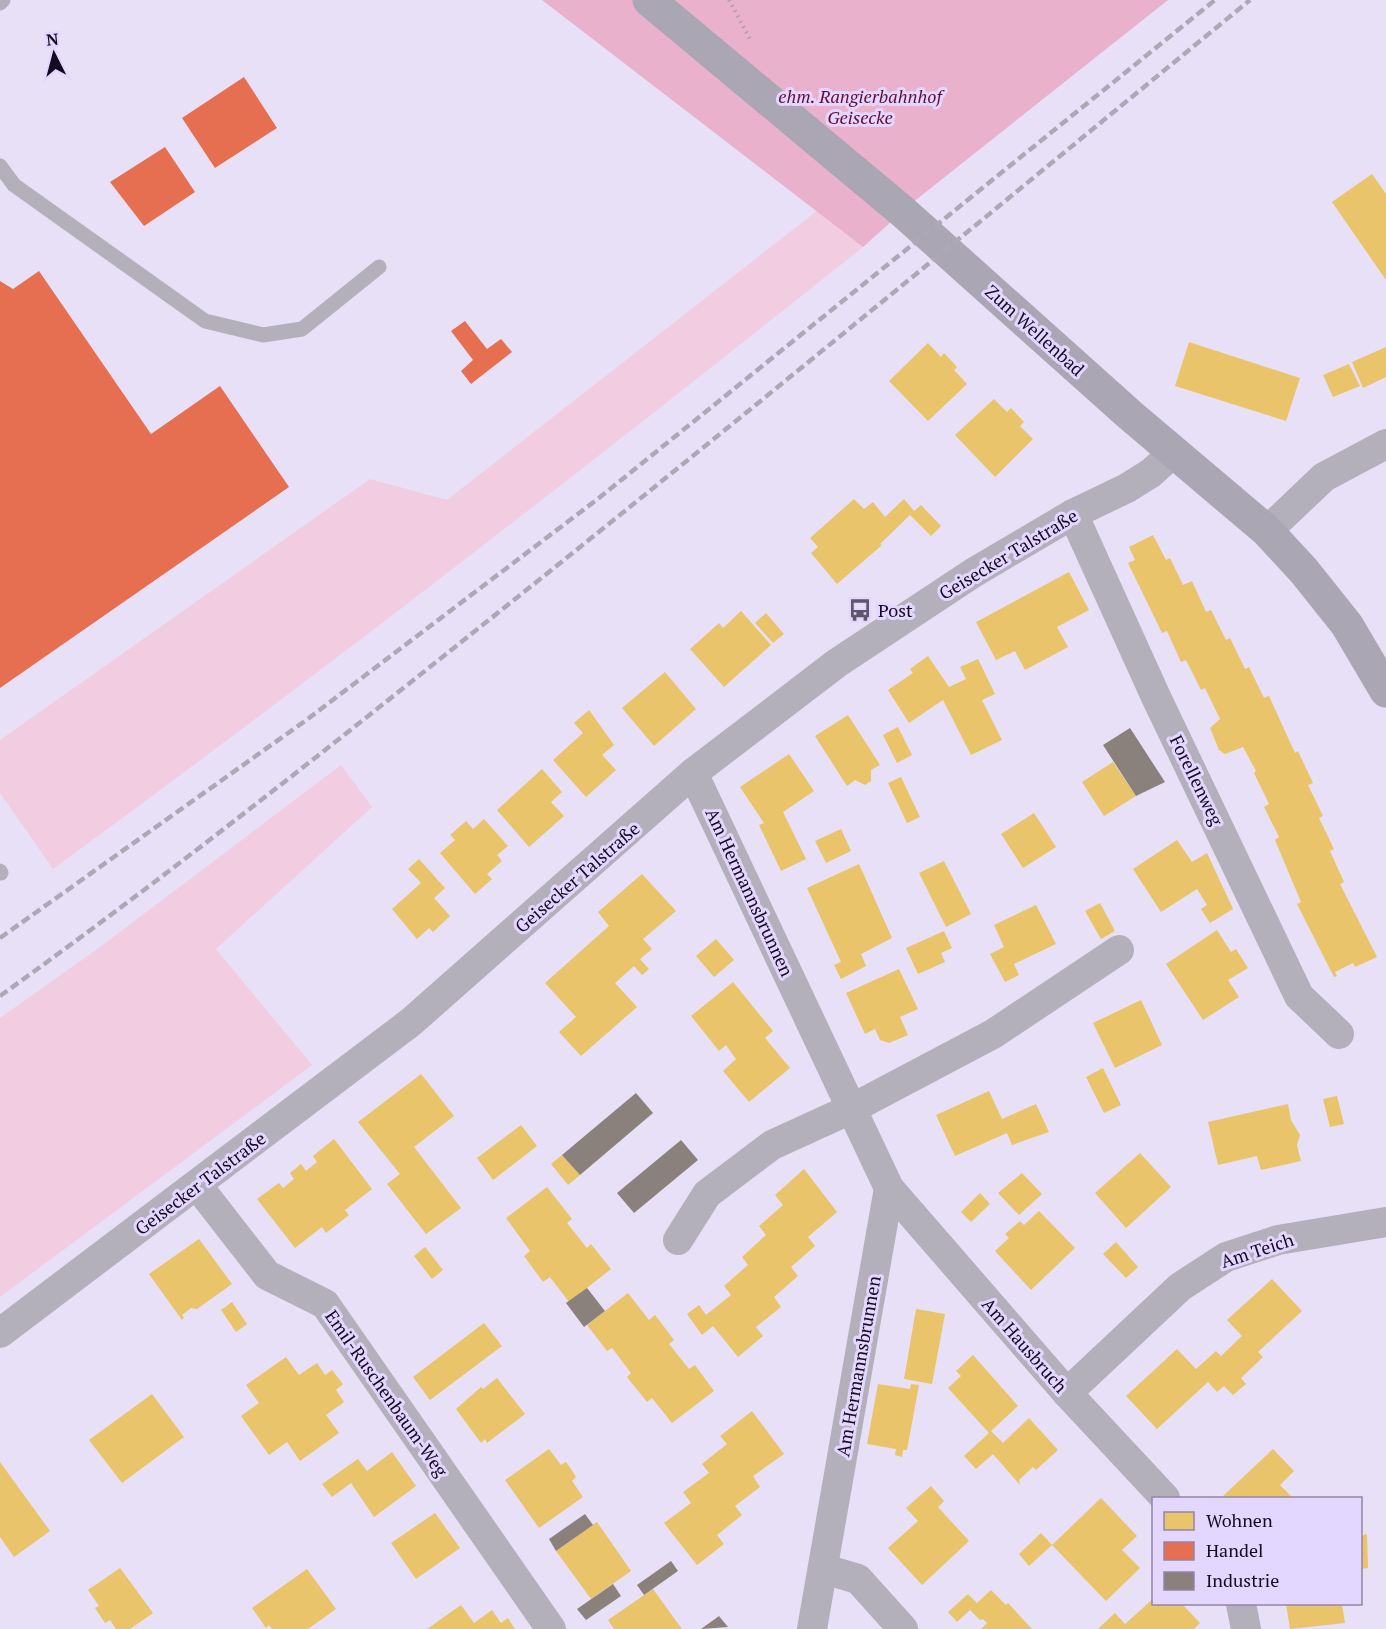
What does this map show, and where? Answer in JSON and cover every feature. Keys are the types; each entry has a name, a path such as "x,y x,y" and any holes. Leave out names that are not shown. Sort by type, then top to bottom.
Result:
{"main road":[{"name":"Zum Wellenbad","path":"649,0 902,211 1174,452 1267,531 1304,571 1347,625 1386,691"}],"street":[{"path":"1267,531 1324,477 1386,444"},
{"name":"Geisecker Talstraße","path":"0,1333 411,1022 693,773 873,638 973,573 1073,514 1127,488 1151,473 1174,452"},
{"name":"Forellenweg","path":"1073,514 1156,697 1299,996 1339,1034"},
{"name":"Am Hermannsbrunnen","path":"693,773 853,1108 888,1188 812,1629"},
{"path":"678,1240 707,1194 772,1144 853,1108 993,1034 1119,950"},
{"name":"Emil-Ruschenbaum-Weg","path":"197,1185 267,1275 325,1304 551,1629"},
{"name":"Am Hausbruch","path":"888,1188 1067,1393 1165,1497"},
{"name":"Am Teich","path":"1067,1393 1180,1287 1226,1257 1278,1240 1386,1222"},
{"path":"824,1569 858,1579 903,1629"},
{"path":"1241,1605 1246,1629"}],"lane":[{"path":"0,166 14,185 204,321 263,335 302,329 379,267"}],"shaded area":[{"path":"818,210 863,247 461,562 53,869 0,793 0,740 370,479 447,500"},
{"path":"341,765 372,807 216,949 312,1065 0,1297 0,1018 100,947"}],"green space":[{"name":"ehm. Rangierbahnhof Geisecke","path":"542,0 1168,0 912,203 863,247"}],"building: Wohnen":[{"path":"1372,174 1386,194 1386,280 1332,202"},
{"path":"1189,342 1300,378 1286,421 1175,386"},
{"path":"928,343 941,357 944,353 957,367 954,370 967,384 928,421 889,381"},
{"path":"1386,347 1386,377 1363,388 1352,362"},
{"path":"1349,364 1360,386 1333,397 1323,375"},
{"path":"994,399 1007,412 1011,408 1024,422 1020,426 1033,439 995,477 955,435"},
{"path":"854,499 864,509 873,502 885,517 904,499 914,511 921,505 941,526 931,536 910,515 880,544 882,545 837,584 811,553 818,547 810,538"},
{"path":"1153,535 1166,560 1170,558 1183,585 1192,581 1206,612 1211,610 1226,640 1230,638 1245,669 1249,667 1264,698 1269,696 1295,753 1298,751 1313,783 1308,785 1323,816 1319,818 1334,849 1330,851 1344,882 1340,884 1377,957 1355,967 1353,963 1335,972 1337,976 1334,977 1297,904 1301,902 1275,840 1279,837 1264,807 1269,804 1254,773 1256,771 1243,747 1225,754 1219,750 1210,728 1220,719 1205,688 1201,690 1186,660 1181,662 1167,631 1162,633 1128,563 1135,560 1129,547"},
{"path":"1069,572 1089,610 1057,627 1068,647 1025,670 1015,651 996,660 976,622"},
{"path":"741,611 771,645 724,687 690,649 719,623 723,628"},
{"path":"766,613 784,634 773,643 755,623"},
{"path":"928,656 949,687 966,679 960,667 978,659 995,694 982,700 1002,740 971,755 943,700 909,723 888,690 913,673 910,669"},
{"path":"665,672 696,709 654,746 622,708"},
{"path":"589,710 614,745 602,755 616,770 586,797 553,760 583,733 574,723"},
{"path":"848,715 880,765 871,770 871,781 865,785 855,780 847,786 815,736"},
{"path":"898,727 912,755 897,763 883,735"},
{"path":"789,754 814,791 783,812 806,859 781,871 759,825 764,823 740,787"},
{"path":"1113,762 1136,796 1104,816 1082,782"},
{"path":"542,769 562,792 551,802 564,816 529,847 497,810"},
{"path":"901,777 920,817 907,823 888,783"},
{"path":"1034,813 1056,847 1023,868 1001,834"},
{"path":"484,819 508,846 497,855 502,861 487,874 492,879 475,894 440,853 455,840 450,835 466,821 473,829"},
{"path":"841,829 851,851 826,863 815,841"},
{"path":"1177,840 1192,862 1207,853 1233,909 1210,923 1201,909 1207,905 1197,889 1161,912 1133,869"},
{"path":"419,859 445,888 434,898 450,916 433,932 429,928 417,939 392,909 421,883 408,869"},
{"path":"944,861 971,914 946,927 919,873"},
{"path":"859,864 892,938 861,954 866,966 841,979 834,965 841,962 807,888"},
{"path":"642,874 676,911 643,939 652,949 640,959 649,969 642,975 634,966 615,983 637,1007 581,1056 559,1032 576,1017 545,983 609,926 598,912"},
{"path":"1100,903 1115,931 1101,939 1085,911"},
{"path":"1036,905 1056,944 1014,964 1019,975 1005,982 990,954 1004,947 994,925"},
{"path":"1217,930 1231,952 1236,949 1248,968 1228,980 1239,997 1203,1020 1166,964"},
{"path":"944,931 952,948 941,953 945,962 918,974 906,948"},
{"path":"716,939 734,960 714,977 696,956"},
{"path":"899,969 918,1009 900,1017 908,1035 889,1043 880,1040 875,1029 865,1034 846,993"},
{"path":"733,982 773,1031 765,1038 790,1068 749,1102 723,1071 736,1059 726,1045 719,1051 691,1016"},
{"path":"1141,1000 1162,1045 1115,1068 1093,1023"},
{"path":"1103,1068 1121,1105 1104,1113 1086,1077"},
{"path":"421,1074 454,1116 414,1147 461,1208 426,1234 387,1184 400,1174 358,1122"},
{"path":"989,1091 1002,1119 1036,1104 1049,1132 1012,1145 1007,1133 955,1156 936,1115"},
{"path":"1337,1096 1344,1124 1330,1127 1323,1099"},
{"path":"1288,1104 1291,1120 1300,1135 1297,1145 1301,1161 1261,1170 1257,1156 1218,1165 1208,1122"},
{"path":"521,1125 537,1146 493,1180 477,1158"},
{"path":"334,1139 372,1189 345,1210 349,1215 326,1233 322,1227 295,1248 257,1199 279,1183 283,1188 294,1179 290,1173 301,1164 306,1171 317,1162 313,1156"},
{"path":"1140,1153 1171,1187 1126,1228 1095,1193"},
{"path":"562,1155 580,1175 568,1185 551,1164"},
{"path":"804,1169 837,1212 808,1237 815,1246 791,1267 798,1276 774,1297 781,1307 756,1327 763,1336 738,1357 713,1326 702,1335 687,1314 699,1305 706,1315 731,1295 724,1286 748,1265 742,1257 766,1235 759,1226 783,1205 775,1195"},
{"path":"1022,1173 1042,1194 1019,1215 998,1193"},
{"path":"547,1187 572,1219 567,1223 587,1248 591,1244 611,1269 569,1302 550,1277 543,1282 524,1256 530,1251 506,1218"},
{"path":"980,1193 990,1204 971,1222 961,1212"},
{"path":"1039,1211 1075,1248 1031,1290 995,1251 1009,1238 1005,1234 1020,1221 1024,1225"},
{"path":"199,1239 232,1284 197,1309 191,1308 182,1315 184,1318 182,1320 149,1274"},
{"path":"1116,1242 1138,1267 1126,1278 1103,1254"},
{"path":"425,1247 443,1270 432,1279 414,1256"},
{"path":"1272,1279 1302,1311 1258,1352 1263,1357 1241,1378 1246,1384 1233,1395 1224,1386 1217,1392 1208,1382 1157,1429 1126,1396 1177,1349 1196,1369 1216,1351 1221,1356 1242,1336 1227,1320"},
{"path":"628,1293 649,1320 655,1315 674,1340 669,1344 689,1369 695,1365 714,1391 672,1423 652,1398 647,1402 627,1377 631,1373 612,1348 607,1351 587,1325"},
{"path":"232,1302 247,1324 236,1332 221,1310"},
{"path":"916,1309 945,1314 932,1384 904,1379"},
{"path":"484,1323 502,1346 430,1400 413,1377"},
{"path":"973,1355 1018,1406 991,1431 1003,1443 1029,1418 1058,1450 1036,1470 1033,1467 1019,1480 1020,1485 993,1454 976,1469 964,1456 989,1433 948,1388 961,1376 956,1371"},
{"path":"286,1357 299,1375 317,1363 325,1375 332,1370 343,1384 336,1390 344,1402 326,1415 339,1433 300,1461 287,1442 269,1455 241,1416 259,1403 246,1385"},
{"path":"497,1378 525,1414 487,1443 485,1439 481,1443 456,1409 481,1387 483,1389"},
{"path":"878,1384 910,1389 911,1384 919,1385 907,1450 903,1450 902,1457 895,1455 896,1449 867,1444"},
{"path":"152,1394 184,1437 122,1483 89,1440"},
{"path":"752,1411 784,1454 753,1476 760,1487 735,1506 742,1515 717,1535 724,1544 697,1565 664,1523 691,1503 683,1492 709,1473 702,1464 727,1444 720,1436"},
{"path":"549,1449 561,1465 566,1462 571,1469 576,1477 572,1481 583,1497 539,1528 505,1480"},
{"path":"1273,1449 1294,1471 1280,1485 1292,1497 1223,1496"},
{"path":"392,1452 416,1486 374,1517 351,1483 332,1497 322,1484 358,1459 367,1471"},
{"path":"0,1462 50,1531 14,1557 0,1537"},
{"path":"931,1486 944,1501 938,1507 969,1541 922,1585 888,1548 918,1521 906,1508"},
{"path":"1101,1498 1137,1536 1122,1550 1140,1568 1106,1601 1052,1545"},
{"path":"435,1513 460,1548 416,1579 391,1543"},
{"path":"597,1522 631,1571 591,1599 556,1551"},
{"path":"1041,1533 1052,1545 1029,1566 1019,1554"},
{"path":"1367,1534 1368,1568 1362,1569 1362,1535"},
{"path":"120,1568 153,1613 130,1629 116,1629 110,1620 105,1623 95,1608 99,1606 88,1590"},
{"path":"307,1569 336,1609 308,1629 272,1629 269,1625 266,1628 252,1608"},
{"path":"653,1589 682,1629 614,1629 608,1620"},
{"path":"991,1590 1006,1605 1008,1603 1032,1629 981,1629 987,1623 983,1619 980,1620 970,1610 957,1622 948,1612 968,1594 977,1603"},
{"path":"1152,1600 1152,1605 1183,1605 1200,1623 1194,1629 1098,1629 1115,1613 1125,1624"},
{"path":"461,1605 474,1623 492,1610 501,1623 508,1618 515,1629 427,1629"},
{"path":"1286,1605 1342,1605 1345,1623 1290,1629"}],"building: Handel":[{"path":"244,77 277,128 215,168 182,118"},
{"path":"165,147 195,192 144,226 110,182"},
{"path":"39,271 151,434 220,386 289,487 0,688 0,281 13,289"},
{"path":"465,321 487,349 501,339 512,352 471,384 461,371 473,360 451,331"}],"building: Industrie":[{"path":"1130,728 1165,782 1136,796 1103,745"},
{"path":"636,1093 653,1113 580,1175 562,1155"},
{"path":"681,1140 698,1160 634,1213 617,1193"},
{"path":"587,1288 605,1311 584,1327 566,1303"},
{"path":"585,1514 593,1525 556,1551 549,1539"},
{"path":"671,1561 678,1571 644,1595 637,1585"},
{"path":"613,1584 621,1596 586,1620 577,1609"},
{"path":"719,1616 728,1627 701,1629"}],"railway":[{"path":"0,938 305,721 599,498 1215,0"},
{"path":"0,996 293,776 465,639 761,401 1250,0"}],"place":[{"name":"Post","path":"860,610"}]}
